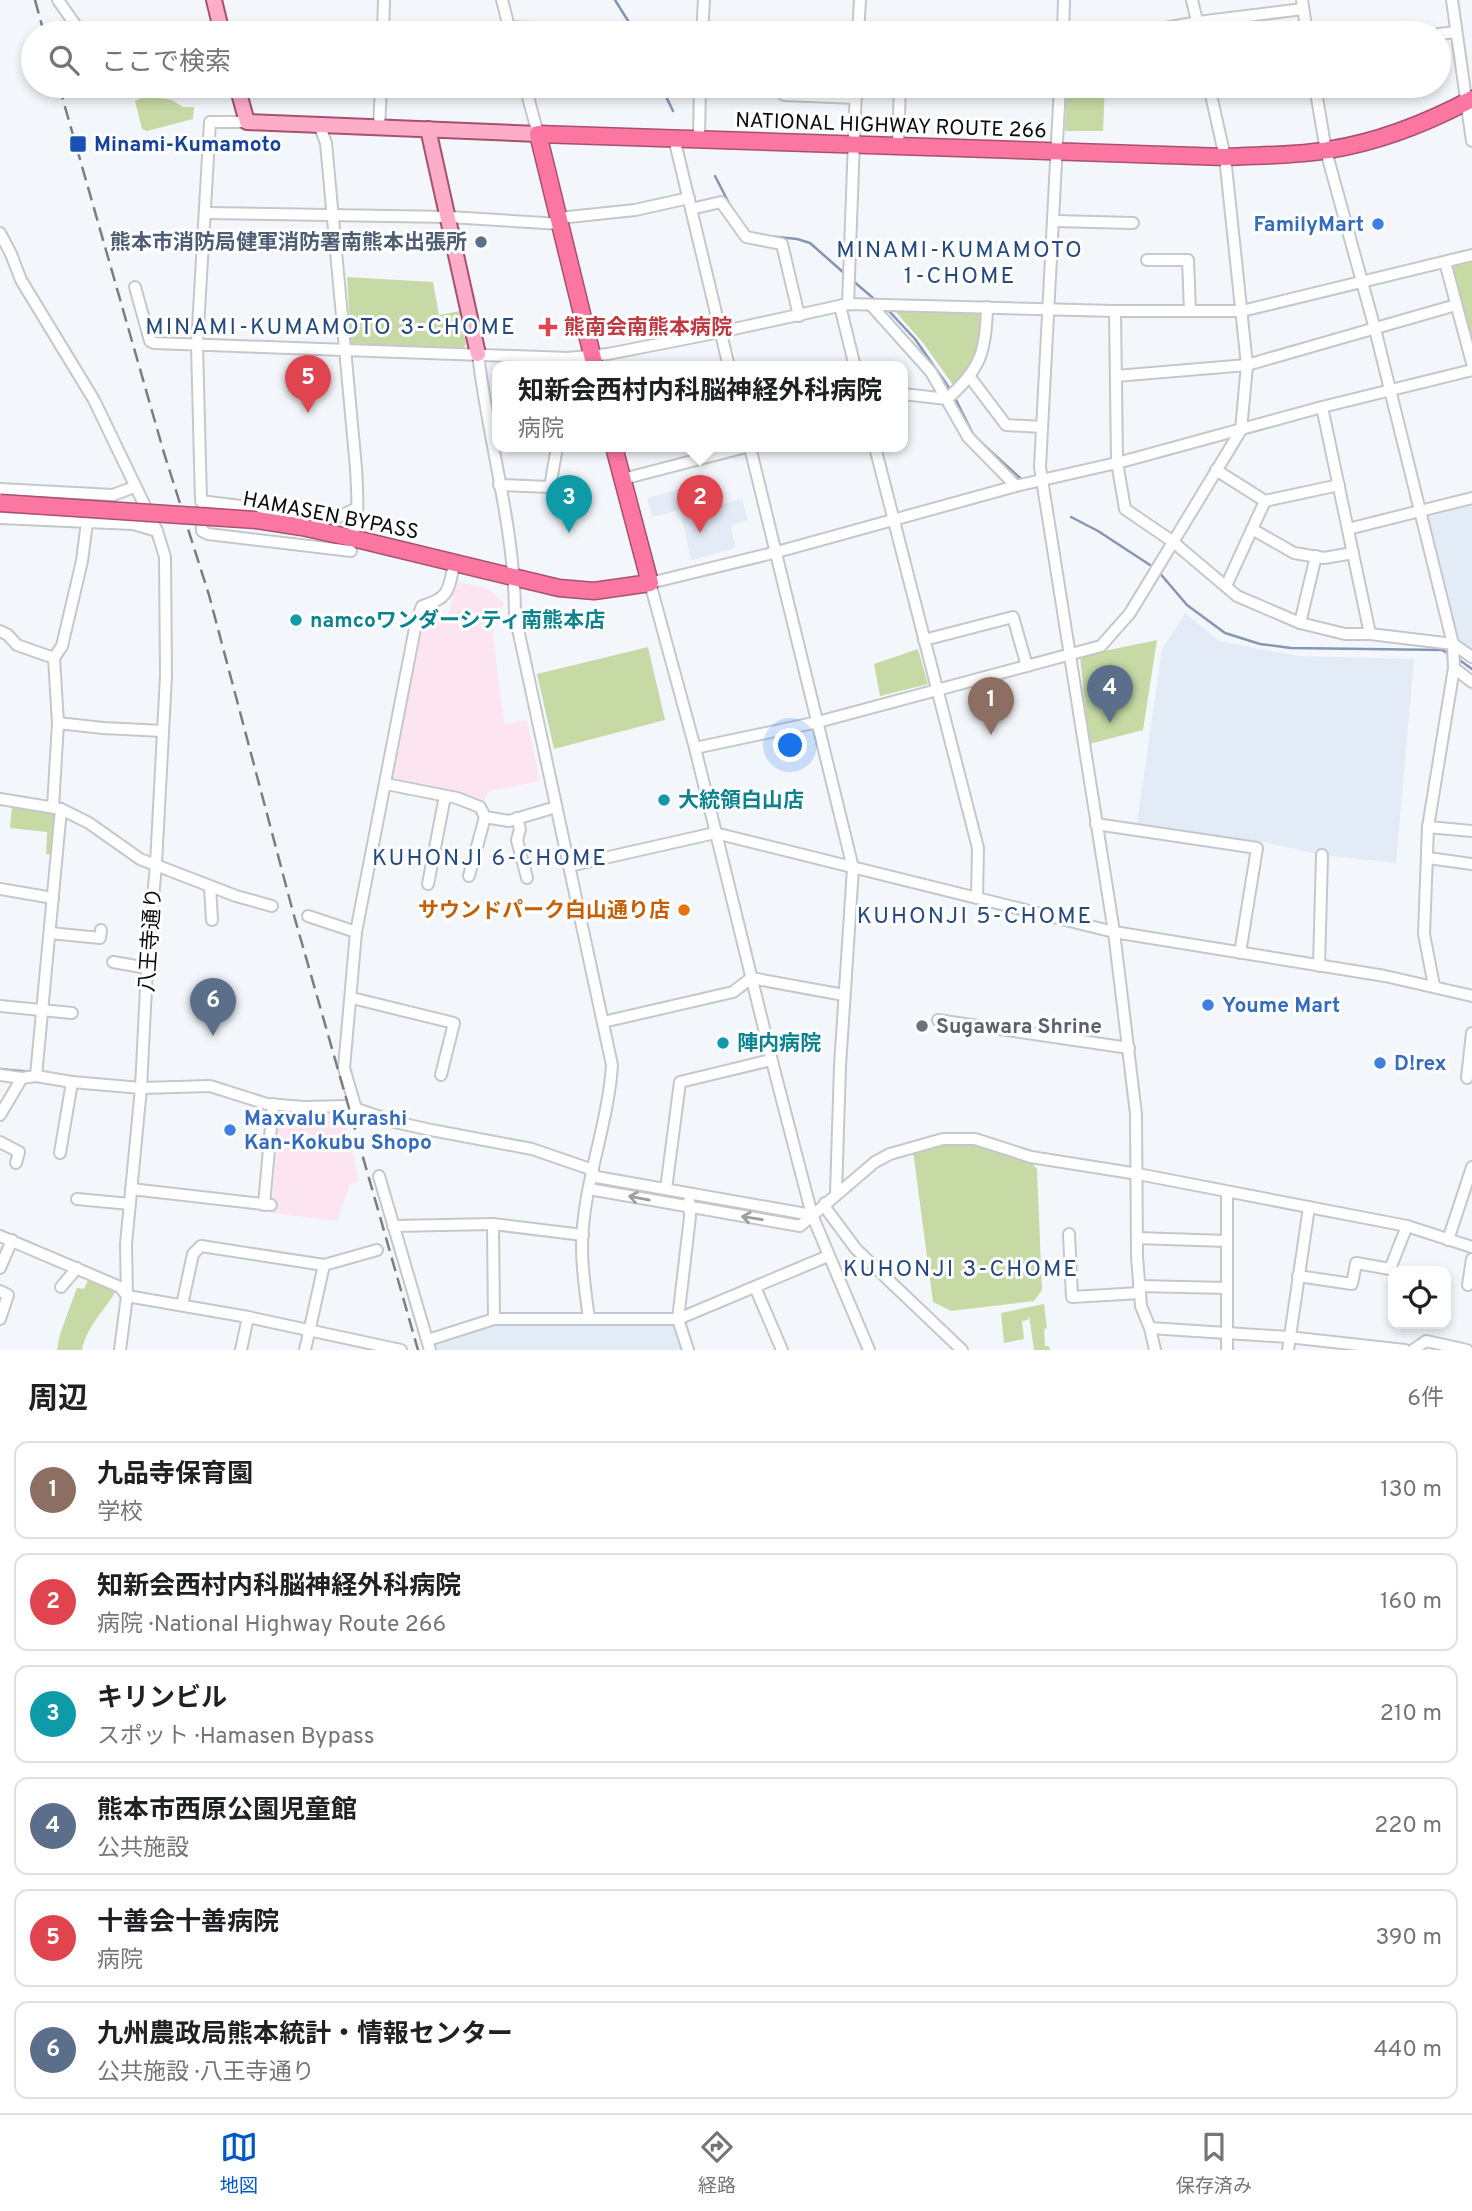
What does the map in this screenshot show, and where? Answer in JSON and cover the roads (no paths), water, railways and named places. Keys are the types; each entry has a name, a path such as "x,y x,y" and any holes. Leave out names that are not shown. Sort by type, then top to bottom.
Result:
{"highway":[{"name":"NATIONAL HIGHWAY ROUTE 266","path":"538,134 1224,157 1326,151 1374,140 1469,101"},
{"path":"538,134 594,361"},
{"path":"615,452 650,583"},
{"name":"HAMASEN BYPASS","path":"0,503 257,520 302,527 352,544 455,561 559,588 594,591 650,583"}],"main road":[{"path":"214,0 219,21"},
{"path":"240,98 247,122 538,134"},
{"path":"428,129 478,354"}],"street":[{"path":"58,0 73,21"},
{"path":"383,21 384,0"},
{"path":"502,0 507,21"},
{"path":"703,21 704,0"},
{"path":"859,21 860,0"},
{"path":"1063,21 1064,0"},
{"path":"1192,0 1197,21"},
{"path":"1452,0 1469,101 1472,141"},
{"path":"1229,21 1302,4"},
{"path":"1451,33 1456,32"},
{"path":"379,128 380,98"},
{"path":"528,98 538,134"},
{"path":"699,139 701,98"},
{"path":"854,361 844,305 856,98"},
{"path":"898,145 900,98"},
{"path":"1059,98 1040,467 1114,933 1129,1048 1136,1114 1137,1238 1141,1306 1155,1350"},
{"path":"695,748 818,722 937,692 1101,646 1113,635 1130,613 1241,430 1247,365 1224,157 1212,98"},
{"path":"1317,98 1326,151 1375,329 1453,644 1454,668 1428,827 1424,934 1434,986"},
{"path":"247,122 211,122 197,345 202,531 208,534 352,544 357,508 326,143 319,124"},
{"path":"674,138 727,361"},
{"path":"206,213 560,221 635,210 721,202 746,237 782,244 799,316"},
{"path":"1054,221 1133,223"},
{"name":"八王寺通り","path":"0,233 21,280 94,400 157,531 166,557 166,676 156,864 127,1244 127,1296 120,1350"},
{"path":"598,361 844,305 1242,311 1472,255"},
{"path":"1147,260 1188,260 1190,311"},
{"path":"1445,262 1472,363"},
{"path":"135,287 150,341 154,343 478,354 529,361"},
{"path":"871,304 931,372 968,437 1016,486"},
{"path":"1116,376 1247,365 1456,305"},
{"path":"947,399 981,360 987,307"},
{"path":"1115,311 1117,463 1125,509 1172,541 1237,596 1300,623 1345,634 1370,634 1453,644 1472,657"},
{"path":"478,354 492,447"},
{"path":"869,1350 812,1215 771,1060 695,748 650,583 1472,370"},
{"path":"969,376 1006,425 1042,427"},
{"path":"908,395 947,399"},
{"path":"484,403 492,405"},
{"path":"1322,407 1370,634"},
{"path":"493,452 515,578 515,615 612,1065 583,1234 589,1319"},
{"path":"499,485 550,488 556,452"},
{"path":"623,479 728,452"},
{"path":"749,452 778,552 853,868 844,995 836,1193"},
{"path":"876,452 978,848 977,898"},
{"path":"1216,470 1265,500 1339,485"},
{"path":"0,489 113,495 134,487"},
{"path":"1348,529 1472,498"},
{"path":"1226,586 1265,500"},
{"path":"201,501 336,518 357,508"},
{"path":"0,518 133,524 157,531"},
{"path":"36,1076 53,898 57,808 58,723 54,658 62,646 65,634 82,561 87,522"},
{"path":"1252,528 1294,553 1324,558 1353,553"},
{"path":"1300,623 1316,556"},
{"path":"356,1109 344,1068 356,932 415,623 422,606 439,602 445,595 455,561"},
{"path":"924,640 1013,617 1027,666"},
{"path":"0,631 18,645 54,658"},
{"path":"1454,668 1472,682"},
{"path":"58,723 163,731"},
{"path":"386,784 445,796 480,807 485,817 469,876"},
{"path":"428,884 445,796"},
{"path":"0,799 57,808 89,823 140,859 272,906"},
{"path":"485,817 509,821 556,807"},
{"path":"517,818 520,829 517,840 527,878"},
{"path":"1096,824 1257,848 1240,953"},
{"path":"1428,827 1472,831"},
{"path":"569,866 715,833 1114,933 1434,986 1472,996"},
{"path":"1319,966 1322,855"},
{"path":"1428,858 1472,864"},
{"path":"210,886 212,920"},
{"path":"0,889 53,898"},
{"path":"308,916 356,932"},
{"path":"50,933 100,938 101,930"},
{"path":"113,962 147,968"},
{"path":"603,1023 733,992 751,978 844,995"},
{"path":"352,998 454,1023 441,1075"},
{"path":"0,1006 72,1013"},
{"path":"938,1020 1129,1048"},
{"path":"1467,1078 1472,1033"},
{"path":"666,1189 680,1082 771,1060"},
{"path":"0,1075 22,1078 36,1076 141,1088 210,1086 273,1104 348,1107 430,1130 532,1149 592,1173 812,1215"},
{"path":"0,1115 22,1078"},
{"path":"60,1153 72,1082"},
{"path":"131,1189 267,1205 273,1104"},
{"path":"589,1189 800,1226 836,1193 883,1158 910,1147 943,1139 975,1139 1031,1157 1138,1174 1407,1226 1472,1249 1468,1285"},
{"path":"0,1142 19,1152 16,1163"},
{"path":"1448,1240 1472,1167"},
{"path":"379,1176 429,1345 494,1319 678,1320 828,1256"},
{"path":"688,1350 678,1320 690,1217 690,1193"},
{"path":"1227,1193 1227,1350"},
{"path":"76,1199 130,1204"},
{"path":"825,1203 827,1210 856,1249 962,1350"},
{"path":"1288,1350 1308,1207"},
{"path":"393,1226 493,1224 583,1234"},
{"path":"493,1224 494,1319"},
{"path":"1298,1276 1352,1284 1356,1264 1391,1269 1407,1226"},
{"path":"1069,1234 1072,1297 1140,1289 1227,1288"},
{"path":"0,1236 120,1287 127,1296 309,1330 367,1346 401,1350"},
{"path":"1137,1238 1227,1241"},
{"path":"0,1268 12,1240"},
{"path":"182,1305 193,1254 201,1246 324,1265 377,1251"},
{"path":"305,1350 324,1265"},
{"path":"61,1287 77,1268"},
{"path":"755,1287 782,1350"},
{"path":"0,1291 8,1295 0,1319"},
{"path":"241,1350 248,1318"},
{"path":"1150,1328 1288,1337 1405,1350"},
{"path":"1413,1350 1426,1341 1448,1348 1468,1350"}],"waterway":[{"path":"615,0 628,21"},
{"path":"667,98 673,111"},
{"path":"715,176 733,211"},
{"path":"768,236 810,243 844,273"},
{"path":"852,280 873,298"},
{"path":"888,310 915,339 952,392"},
{"path":"955,398 974,436 1020,478"},
{"path":"1071,517 1098,531 1153,567"},
{"path":"1158,571 1187,605 1225,633 1260,644 1291,648 1442,650 1449,654"},
{"path":"1458,659 1472,669"},
{"path":"0,1069 32,1072"},
{"path":"594,1182 682,1198"},
{"path":"698,1201 795,1218"}],"railway":[{"path":"35,0 41,21"},
{"path":"62,98 164,453 209,595 293,912 418,1350"}],"place":[{"name":"Minami-Kumamoto","path":"78,144"},
{"name":"FamilyMart","path":"1378,224"},
{"name":"熊本市消防局健軍消防署南熊本出張所","path":"481,242"},
{"name":"熊南会南熊本病院","path":"548,327"},
{"name":"十善会十善病院","path":"308,413"},
{"name":"キリンビル","path":"569,533"},
{"name":"知新会西村内科脳神経外科病院","path":"700,533"},
{"name":"namcoワンダーシティ南熊本店","path":"296,620"},
{"name":"熊本市西原公園児童館","path":"1110,723"},
{"name":"九品寺保育園","path":"991,735"},
{"name":"大統領白山店","path":"664,800"},
{"name":"サウンドパーク白山通り店","path":"684,910"},
{"name":"Youme Mart","path":"1208,1005"},
{"name":"Sugawara Shrine","path":"922,1026"},
{"name":"九州農政局熊本統計・情報センター","path":"213,1036"},
{"name":"陣内病院","path":"723,1043"},
{"name":"D!rex","path":"1380,1063"},
{"name":"Maxvalu Kurashi Kan-Kokubu Shopo","path":"230,1130"}],"district":[{"name":"MINAMI-KUMAMOTO 1-CHOME","path":"960,262"},
{"name":"MINAMI-KUMAMOTO 3-CHOME","path":"331,326"},
{"name":"KUHONJI 6-CHOME","path":"490,857"},
{"name":"KUHONJI 5-CHOME","path":"975,915"},
{"name":"KUHONJI 3-CHOME","path":"961,1268"}]}
